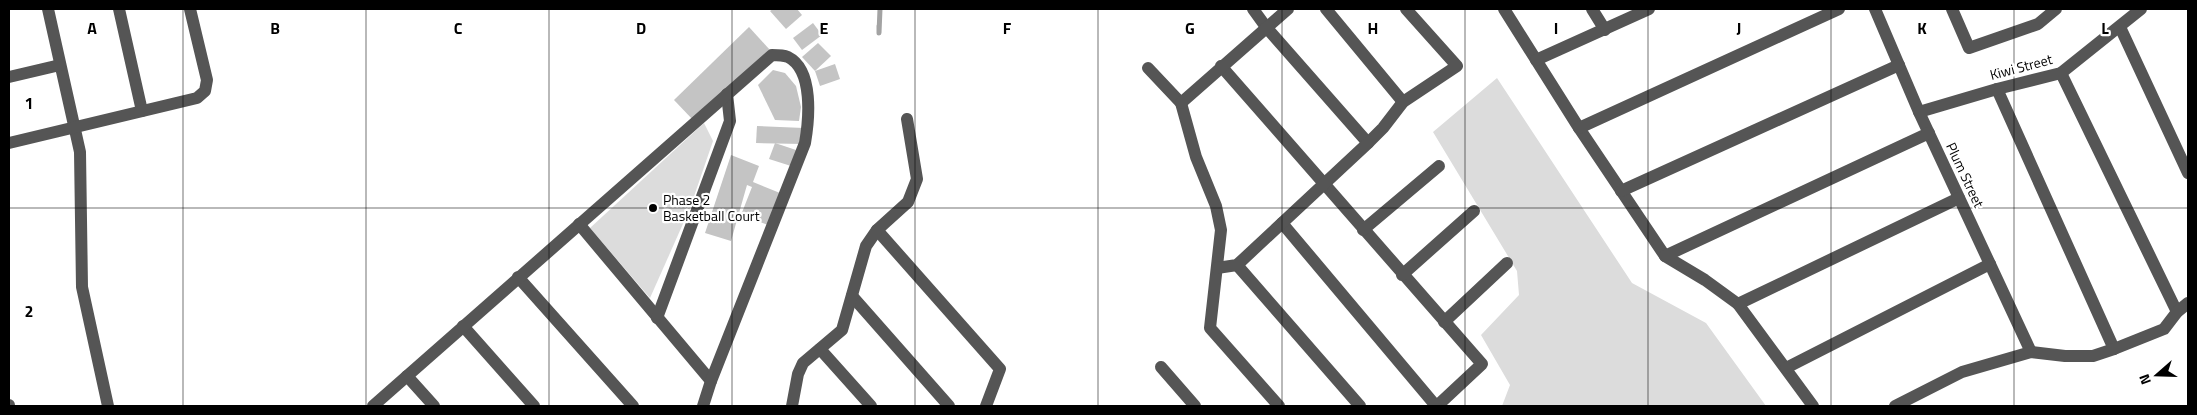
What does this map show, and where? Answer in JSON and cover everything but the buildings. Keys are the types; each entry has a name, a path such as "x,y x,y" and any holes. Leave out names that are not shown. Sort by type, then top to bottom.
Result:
{"street":[{"path":"48,9 80,152 82,287 108,406"},
{"path":"119,9 142,111"},
{"path":"9,142 197,98 205,92 207,80 190,9"},
{"path":"1253,9 1266,28 1368,143"},
{"path":"1181,103 1288,9"},
{"path":"1326,9 1403,102"},
{"path":"1217,268 1236,265 1368,143 1383,128 1403,102 1457,66 1406,9"},
{"path":"1504,9 1579,128 1665,256 1706,280 1738,304 1813,406"},
{"path":"1592,9 1605,30"},
{"path":"1536,60 1649,9"},
{"path":"1579,128 1839,9"},
{"name":"Plum Street","path":"1875,9 1928,132 2031,352"},
{"path":"1952,9 1969,48 2038,24 2056,9"},
{"name":"Kiwi Street","path":"1919,112 1997,89 2061,73 2141,9"},
{"path":"2120,27 2188,173"},
{"path":"373,406 772,55 787,57 798,66 807,90 809,120 805,143 711,381 703,406"},
{"path":"9,77 60,65"},
{"path":"1621,191 1899,65"},
{"path":"1221,66 1323,185 1482,364 1437,406 1282,223"},
{"path":"1148,68 1181,103 1196,157 1216,206 1221,230 1210,328 1279,406"},
{"path":"2061,73 2177,312"},
{"path":"1997,89 2114,349"},
{"path":"657,318 730,120 727,94"},
{"path":"792,406 798,374 803,364 842,330 866,246 877,230 908,202 917,180 907,119"},
{"path":"1665,256 1928,132"},
{"path":"1363,230 1439,166"},
{"path":"1738,304 1959,198"},
{"path":"1402,274 1474,211"},
{"path":"579,224 711,381"},
{"path":"877,230 1000,369 986,406"},
{"path":"1444,322 1507,263"},
{"path":"1786,368 1990,264"},
{"path":"1236,265 1360,406"},
{"path":"518,277 633,406"},
{"path":"852,296 949,406"},
{"path":"1895,406 1962,372 2031,352 2065,356 2093,356 2114,349 2164,329 2177,312 2188,304"},
{"path":"463,326 534,406"},
{"path":"820,349 871,406"},
{"path":"1161,367 1195,406"},
{"path":"407,376 434,406"}],"shaded area":[{"path":"1497,78 1632,283 1706,323 1766,406 1502,406 1510,385 1481,335 1519,295 1517,271 1433,132"},
{"path":"704,123 713,141 690,208 650,298 590,228"}],"waterway":[{"path":"879,26 879,33 880,9"}],"place":[{"name":"Phase 2 Basketball Court","path":"653,208"}]}
